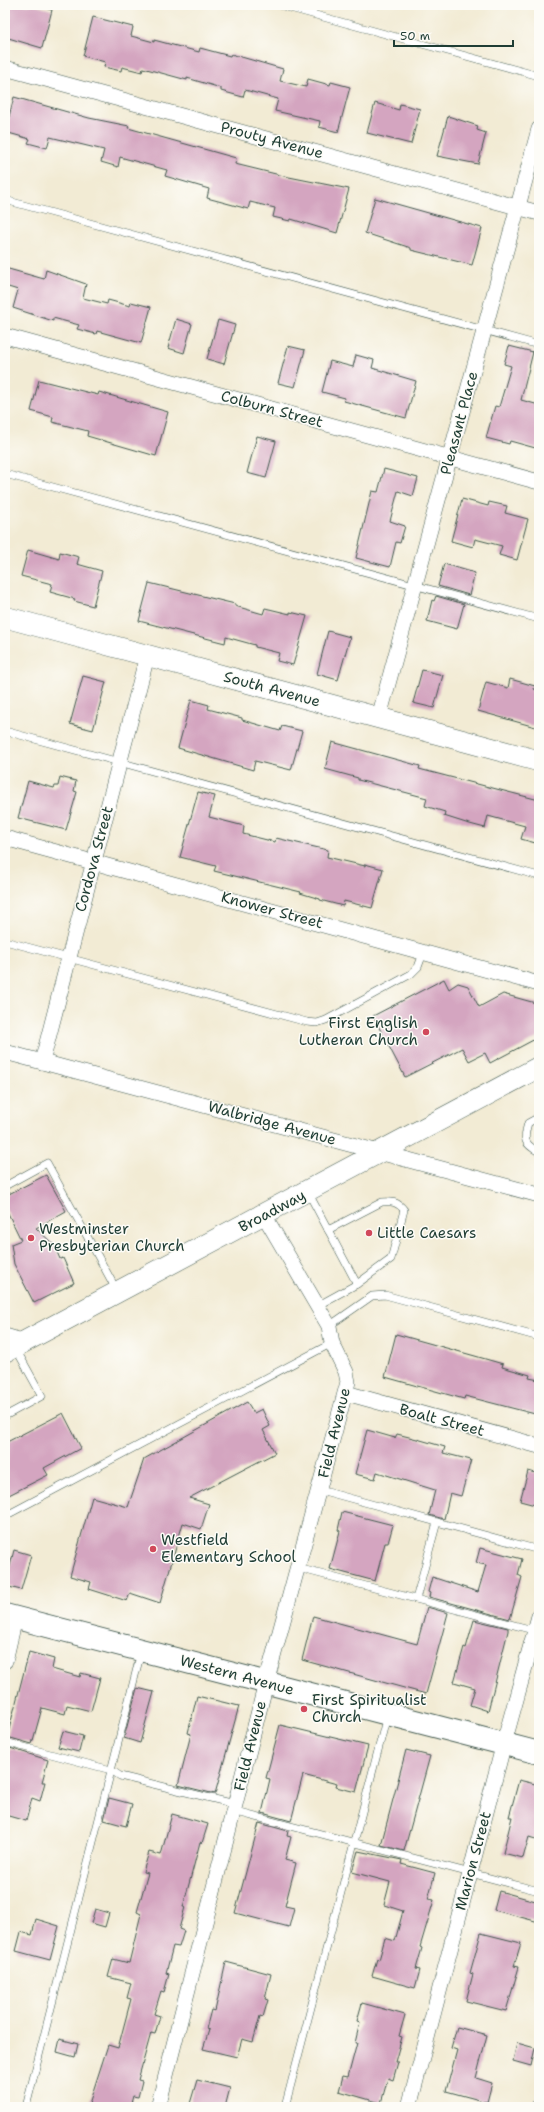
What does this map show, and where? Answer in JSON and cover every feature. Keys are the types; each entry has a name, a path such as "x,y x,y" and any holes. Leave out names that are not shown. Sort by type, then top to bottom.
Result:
{"main road":[{"name":"Western Avenue","path":"10,1616 539,1753"}],"street":[{"name":"Prouty Avenue","path":"5,68 539,213"},
{"name":"Pleasant Place","path":"378,717 539,129"},
{"name":"Colburn Street","path":"5,336 539,482"},
{"name":"South Avenue","path":"5,617 539,761"},
{"name":"Cordova Street","path":"42,1062 147,656"},
{"name":"Knower Street","path":"5,838 424,951 539,984"},
{"name":"Walbridge Avenue","path":"5,1052 539,1195"},
{"name":"Broadway","path":"12,1344 118,1292 382,1153 539,1068"},
{"name":"Field Avenue","path":"158,2107 266,1683 320,1490 348,1382 346,1372 332,1343 329,1326 264,1215"},
{"name":"Boalt Street","path":"346,1393 539,1446"},
{"path":"5,1661 10,1616"},
{"name":"Marion Street","path":"409,2107 504,1744 537,1631 539,1616"}],"lane":[{"path":"279,5 539,76"},
{"path":"5,200 539,344"},
{"path":"5,474 539,619"},
{"path":"5,731 539,876"},
{"path":"5,941 307,1022 317,1023 326,1020 411,974 418,967 424,951"},
{"path":"539,1117 528,1123 524,1136 528,1146 539,1152"},
{"path":"5,1186 47,1163 118,1292"},
{"path":"308,1192 357,1284"},
{"path":"317,1306 357,1284 391,1258 404,1217 404,1210 400,1204 392,1201 382,1202 328,1230"},
{"path":"329,1326 372,1296 385,1295 539,1337"},
{"path":"5,1516 332,1343"},
{"path":"5,1416 42,1396 12,1344"},
{"path":"320,1490 539,1550"},
{"path":"416,1599 437,1522"},
{"path":"298,1568 537,1631"},
{"path":"26,2107 141,1650"},
{"path":"285,2107 387,1714"},
{"path":"5,1742 111,1770 121,1777 234,1807 354,1842 539,1891"},
{"path":"535,2107 539,2093"}],"building":[{"path":"5,5 34,5 52,10 42,48 5,37"},
{"path":"93,17 133,27 131,36 154,42 154,40 199,52 200,48 230,56 231,54 283,69 280,81 306,87 308,79 330,85 331,82 350,87 338,132 319,127 320,121 275,111 278,99 245,90 243,97 221,91 221,88 187,78 187,80 143,68 142,72 122,67 121,71 104,67 105,62 83,56"},
{"path":"14,97 89,118 129,126 128,128 236,158 235,164 284,176 349,189 337,233 291,219 290,221 273,217 275,208 250,202 248,209 207,198 209,189 165,176 167,170 120,157 118,167 101,162 104,150 50,137 47,148 28,143 30,139 5,132"},
{"path":"375,103 399,110 400,104 420,109 411,144 367,133"},
{"path":"448,116 478,126 477,130 486,133 478,164 437,156"},
{"path":"375,198 482,228 472,265 411,250 411,248 365,233"},
{"path":"5,268 44,279 46,270 86,284 83,298 107,304 108,300 130,306 131,302 151,307 141,343 97,331 96,334 77,329 79,325 53,318 53,321 13,308 18,290 5,286"},
{"path":"176,319 192,324 184,353 168,348"},
{"path":"218,320 235,325 224,364 207,359"},
{"path":"288,346 305,350 295,387 278,383"},
{"path":"509,346 533,352 521,400 539,405 539,449 510,441 509,444 486,438 495,406 499,407 511,366 504,364"},
{"path":"356,355 374,360 372,368 416,381 406,418 344,401 345,398 322,392 330,361 353,367"},
{"path":"39,380 98,395 99,392 168,412 156,456 87,436 88,431 52,422 53,417 31,411"},
{"path":"257,436 276,441 266,478 247,473"},
{"path":"384,469 418,478 413,496 398,491 390,521 405,526 400,543 396,542 390,567 356,558 372,491 378,492"},
{"path":"462,499 488,506 489,502 507,506 505,513 528,519 517,560 499,555 502,546 475,539 473,547 451,541"},
{"path":"28,550 59,559 60,552 79,557 77,564 102,571 93,606 50,592 52,584 21,576"},
{"path":"444,564 475,573 469,595 438,586"},
{"path":"149,583 235,604 235,606 263,614 265,608 290,614 290,612 307,616 293,665 277,661 279,653 255,647 255,645 226,637 225,643 139,621"},
{"path":"436,596 464,604 457,629 427,621 432,600 434,601"},
{"path":"328,631 350,637 338,680 317,674"},
{"path":"422,670 443,675 434,708 413,703"},
{"path":"83,676 106,682 93,730 70,724"},
{"path":"510,679 535,686 534,689 539,691 539,728 478,711 486,682 508,688"},
{"path":"191,700 209,705 208,709 242,718 242,720 280,731 282,726 302,731 291,770 255,761 253,770 178,748"},
{"path":"332,742 420,766 419,769 539,800 539,844 521,839 525,826 488,816 485,828 466,823 444,816 445,812 425,806 427,798 358,780 358,778 325,769"},
{"path":"60,777 76,781 74,791 77,792 66,830 18,818 28,781 54,788 55,786 58,786"},
{"path":"198,792 215,796 209,817 244,826 243,834 275,842 276,838 328,850 327,857 383,869 372,908 344,901 343,906 320,900 300,893 301,892 214,871 216,866 180,857"},
{"path":"444,979 449,989 458,983 468,986 479,1007 503,994 539,1004 539,1037 490,1063 485,1053 469,1061 462,1048 405,1077 373,1016"},
{"name":"Westminster Presbyterian Church","path":"46,1175 66,1211 36,1228 54,1245 60,1259 63,1258 74,1283 34,1303 14,1264 11,1244 21,1240 5,1207 5,1196"},
{"path":"396,1334 503,1364 502,1367 530,1375 529,1378 539,1380 539,1415 465,1396 464,1399 385,1377"},
{"path":"247,1402 254,1413 262,1409 270,1426 263,1430 275,1453 189,1498 209,1504 201,1529 183,1523 160,1603 130,1593 127,1601 89,1589 91,1582 70,1576 92,1497 128,1507 144,1459"},
{"path":"63,1413 81,1448 44,1468 48,1475 5,1497 5,1443"},
{"path":"367,1430 395,1438 397,1434 445,1447 443,1453 471,1460 461,1496 450,1493 444,1519 429,1515 435,1490 377,1472 375,1479 355,1474"},
{"path":"528,1471 539,1474 539,1506 520,1501"},
{"path":"342,1512 393,1525 388,1543 385,1543 375,1581 330,1569 340,1531 338,1530"},
{"path":"480,1548 522,1559 518,1575 522,1577 510,1619 429,1597 430,1593 428,1592 432,1577 478,1592 486,1565 476,1563"},
{"path":"14,1550 31,1555 21,1590 5,1586"},
{"path":"427,1607 448,1613 426,1694 302,1660 313,1616 417,1644"},
{"path":"474,1620 508,1628 488,1711 470,1705 475,1688 454,1682 464,1647 466,1648"},
{"path":"29,1652 54,1659 52,1669 80,1677 81,1673 100,1678 91,1711 67,1705 65,1714 42,1708 32,1744 7,1737"},
{"path":"137,1688 154,1692 140,1743 124,1738"},
{"path":"197,1696 239,1706 215,1794 178,1785 191,1734 188,1733"},
{"path":"280,1725 368,1746 356,1792 336,1787 337,1784 303,1775 291,1821 262,1813 270,1779 266,1778"},
{"path":"63,1731 83,1736 79,1752 58,1747"},
{"path":"10,1748 48,1760 42,1782 45,1782 40,1801 32,1798 26,1821 5,1815 5,1766"},
{"path":"406,1750 430,1756 404,1851 381,1845"},
{"path":"519,1780 539,1785 539,1840 529,1837 523,1858 503,1853 512,1817 509,1817"},
{"path":"109,1798 132,1804 126,1826 104,1820"},
{"path":"172,1814 208,1824 202,1843 200,1842 183,1907 185,1907 179,1929 184,1931 179,1947 173,1946 166,1973 169,1974 164,1992 161,1991 154,2014 160,2016 155,2034 151,2033 138,2080 142,2081 138,2097 133,2096 130,2107 88,2107 108,2045 118,2048 131,1999 127,1998 131,1983 108,1977 113,1959 129,1963 141,1914 137,1912 148,1873 143,1872 149,1852 161,1855"},
{"path":"259,1823 288,1831 287,1836 291,1837 285,1860 296,1863 285,1906 294,1908 289,1927 235,1913"},
{"path":"358,1851 402,1860 401,1864 435,1873 428,1899 434,1900 420,1947 422,1948 416,1969 420,1970 415,1988 372,1976 377,1959 379,1960 385,1938 395,1941 403,1911 384,1905 390,1882 352,1872"},
{"path":"499,1891 539,1902 539,1922 494,1910"},
{"path":"95,1909 109,1913 105,1927 91,1923"},
{"path":"36,1919 59,1926 50,1960 16,1951 21,1932 32,1935"},
{"path":"481,1933 521,1943 514,1966 519,1967 506,2011 466,2001 473,1974 470,1973"},
{"path":"226,1962 271,1974 265,1999 268,2000 263,2017 260,2016 253,2042 242,2039 237,2057 203,2049 209,2030 206,2029 211,2010 215,2011"},
{"path":"362,2003 405,2015 399,2036 402,2037 395,2062 398,2062 393,2080 388,2078 381,2103 339,2091 343,2076 348,2077 357,2043 355,2043 360,2022 357,2021"},
{"path":"457,2027 487,2035 476,2078 492,2083 487,2102 446,2091 457,2050 451,2048"},
{"path":"60,2039 78,2044 75,2057 57,2052"},
{"path":"517,2043 535,2048 531,2066 513,2061"},
{"path":"197,2080 230,2088 225,2107 189,2107"}],"place":[{"name":"First English Lutheran Church","path":"426,1032"},
{"name":"Little Caesars","path":"369,1233"},
{"name":"Westminster Presbyterian Church","path":"31,1238"},
{"name":"Westfield Elementary School","path":"153,1549"},
{"name":"First Spiritualist Church","path":"304,1709"}]}
